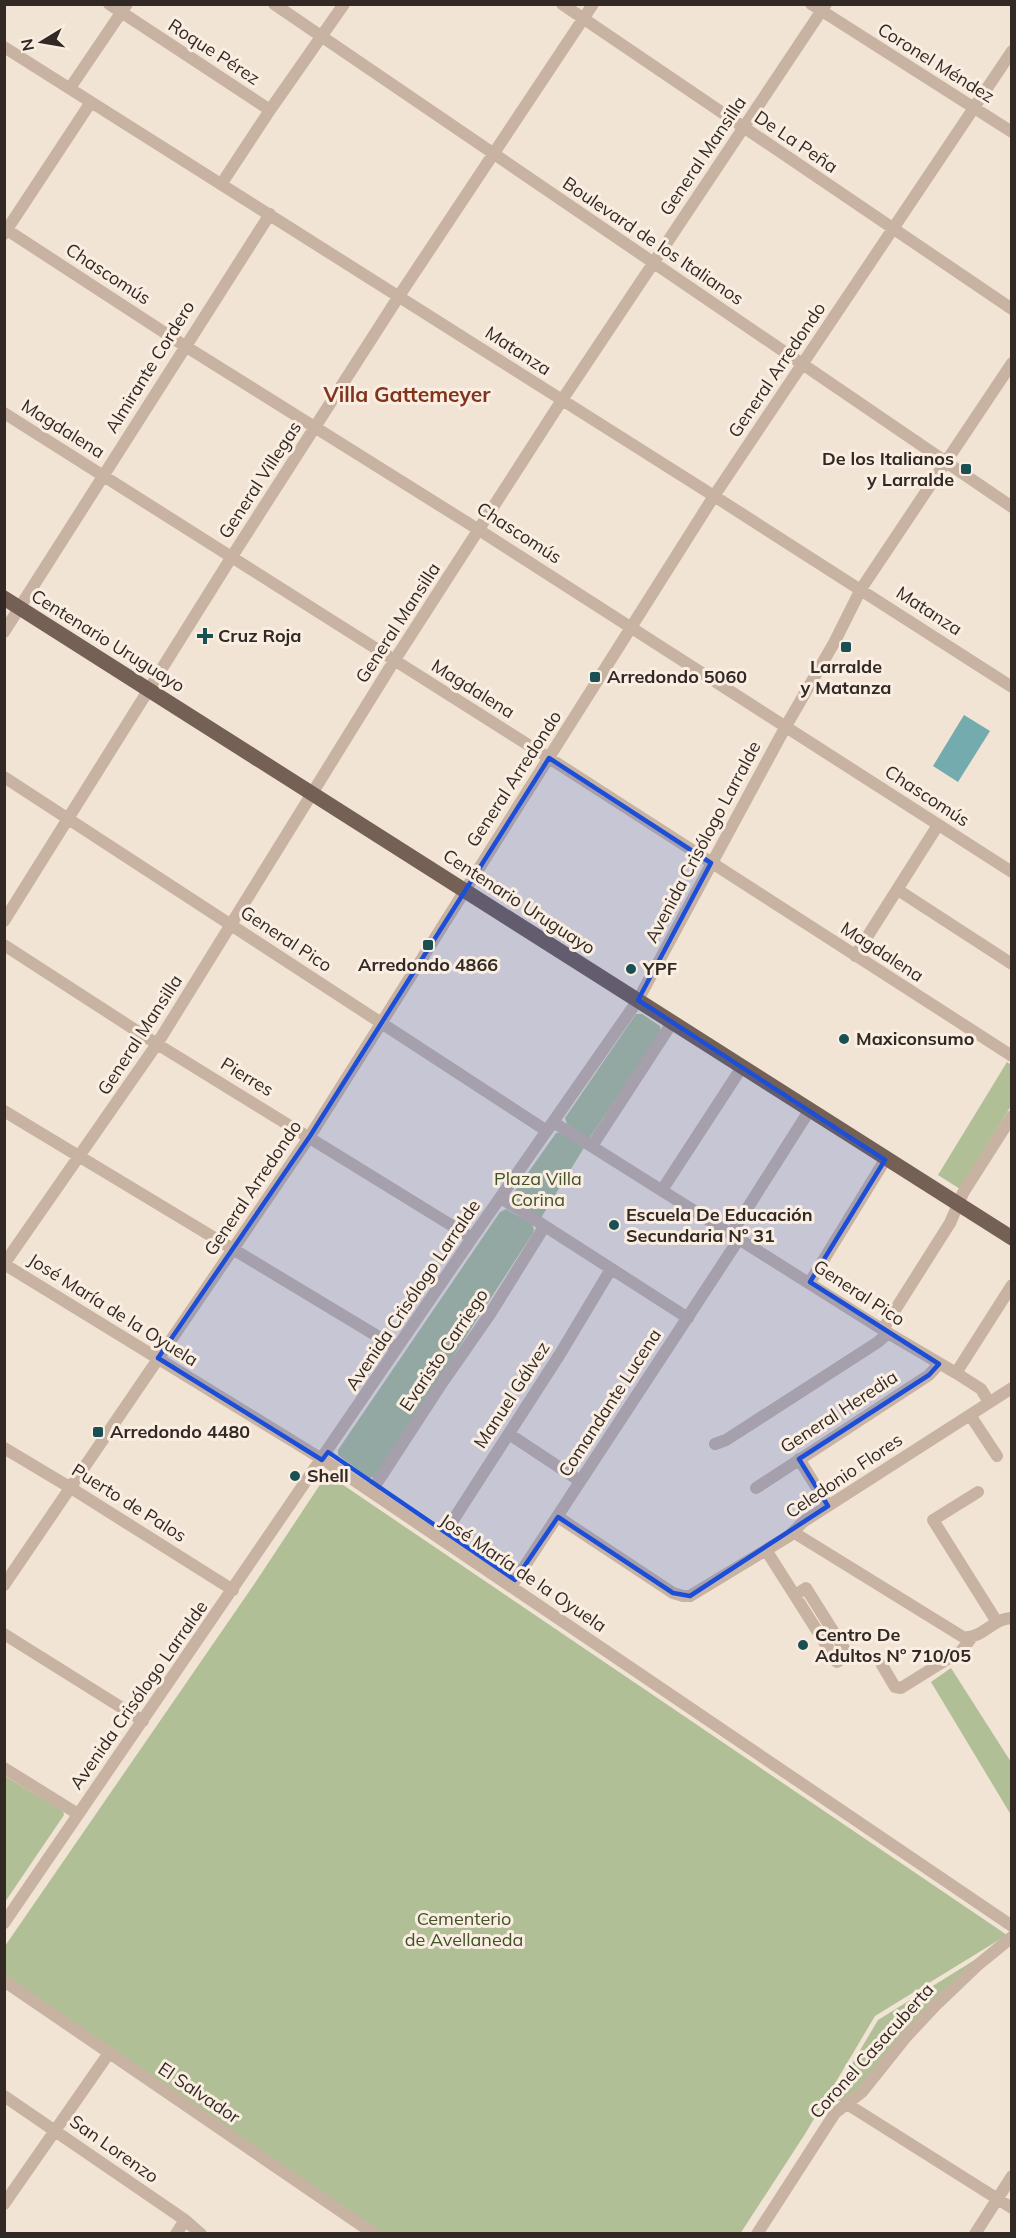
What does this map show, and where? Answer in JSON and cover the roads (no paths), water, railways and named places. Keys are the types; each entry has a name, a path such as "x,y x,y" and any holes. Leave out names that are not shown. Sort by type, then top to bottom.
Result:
{"main road":[{"name":"Centenario Uruguayo","path":"4,598 1011,1238"}],"street":[{"name":"Roque Pérez","path":"109,4 124,9 270,110"},
{"name":"Boulevard de los Italianos","path":"274,4 1011,507"},
{"path":"222,183 344,4"},
{"name":"De La Peña","path":"562,4 1011,309"},
{"name":"General Villegas","path":"4,921 69,820 148,689 399,296 593,4"},
{"name":"Coronel Méndez","path":"819,7 1011,132"},
{"name":"General Mansilla","path":"4,1264 158,1044 393,661 562,400 743,128 819,7"},
{"path":"70,88 124,9"},
{"name":"Matanza","path":"4,47 270,213 1010,683"},
{"name":"General Arredondo","path":"4,1585 310,1136 714,496 1011,51"},
{"path":"5,231 91,102"},
{"name":"Almirante Cordero","path":"4,632 270,213"},
{"name":"Chascomús","path":"5,231 479,530 1011,872"},
{"name":"Avenida Crisólogo Larralde","path":"4,1923 472,1238 638,1000 786,726 834,643 861,589 1011,363"},
{"name":"Magdalena","path":"4,413 549,758 1011,1056"},
{"name":"General Pico","path":"4,777 381,1024 550,1127 592,1146 956,1373 981,1389 989,1402"},
{"path":"855,956 938,825"},
{"path":"898,890 1011,964"},
{"name":"Pierres","path":"4,945 158,1044 472,1238"},
{"path":"592,1146 672,1023"},
{"path":"662,1190 742,1067"},
{"path":"4,1111 397,1348"},
{"name":"Comandante Lucena","path":"513,1584 688,1318 809,1111"},
{"path":"715,1444 726,1440 879,1342 1011,1116"},
{"path":"810,1282 885,1160"},
{"path":"501,1198 688,1318"},
{"name":"Evaristo Carriego","path":"374,1489 442,1383 490,1314 544,1227"},
{"name":"José María de la Oyuela","path":"4,1264 325,1456 1011,1926"},
{"name":"Manuel Gálvez","path":"443,1536 611,1269"},
{"path":"956,1373 1011,1286"},
{"name":"General Heredia","path":"756,1488 929,1375 939,1364"},
{"name":"Celedonio Flores","path":"558,1517 673,1593 683,1596 696,1593 766,1550 793,1532 803,1522 1011,1388"},
{"path":"970,1415 997,1456"},
{"path":"509,1434 580,1481"},
{"name":"Puerto de Palos","path":"4,1448 233,1590"},
{"path":"800,1459 828,1506"},
{"path":"978,1492 933,1520 997,1622"},
{"path":"793,1532 957,1634 972,1637"},
{"path":"766,1550 837,1662 848,1655 807,1588 795,1595"},
{"name":"José María de la Oyuela","path":"513,1584 1011,1917"},
{"path":"882,1665 895,1687 901,1688 962,1650 972,1637 1004,1618 1011,1618"},
{"path":"4,1634 143,1721"},
{"path":"4,1768 78,1814"},
{"name":"Coronel Casacuberta","path":"757,2234 835,2114 869,2084 928,2013 1011,1937"},
{"name":"El Salvador","path":"4,1981 374,2234"},
{"path":"4,2204 109,2053"},
{"name":"San Lorenzo","path":"4,2096 185,2220 201,2234"},
{"path":"847,2104 1011,2208"},
{"path":"975,2234 1011,2176"},
{"path":"176,2234 185,2220"}],"water":[{"path":"964,715 990,731 958,782 933,766"}],"place":[{"name":"De los Italianos y Larralde","path":"966,469"},
{"name":"Cruz Roja","path":"205,636"},
{"name":"Larralde y Matanza","path":"846,647"},
{"name":"Arredondo 5060","path":"595,677"},
{"name":"Arredondo 4866","path":"428,945"},
{"name":"YPF","path":"631,969"},
{"name":"Maxiconsumo","path":"844,1039"},
{"name":"Escuela De Educación Secundaria Nº 31","path":"614,1225"},
{"name":"Arredondo 4480","path":"98,1432"},
{"name":"Shell","path":"295,1476"},
{"name":"Centro De Adultos Nº 710/05","path":"803,1645"}],"district":[{"name":"Villa Gattemeyer","path":"407,395"}],"park label":[{"name":"Plaza Villa Corina","path":"538,1189"},
{"name":"Cementerio de Avellaneda","path":"464,1929"}]}
